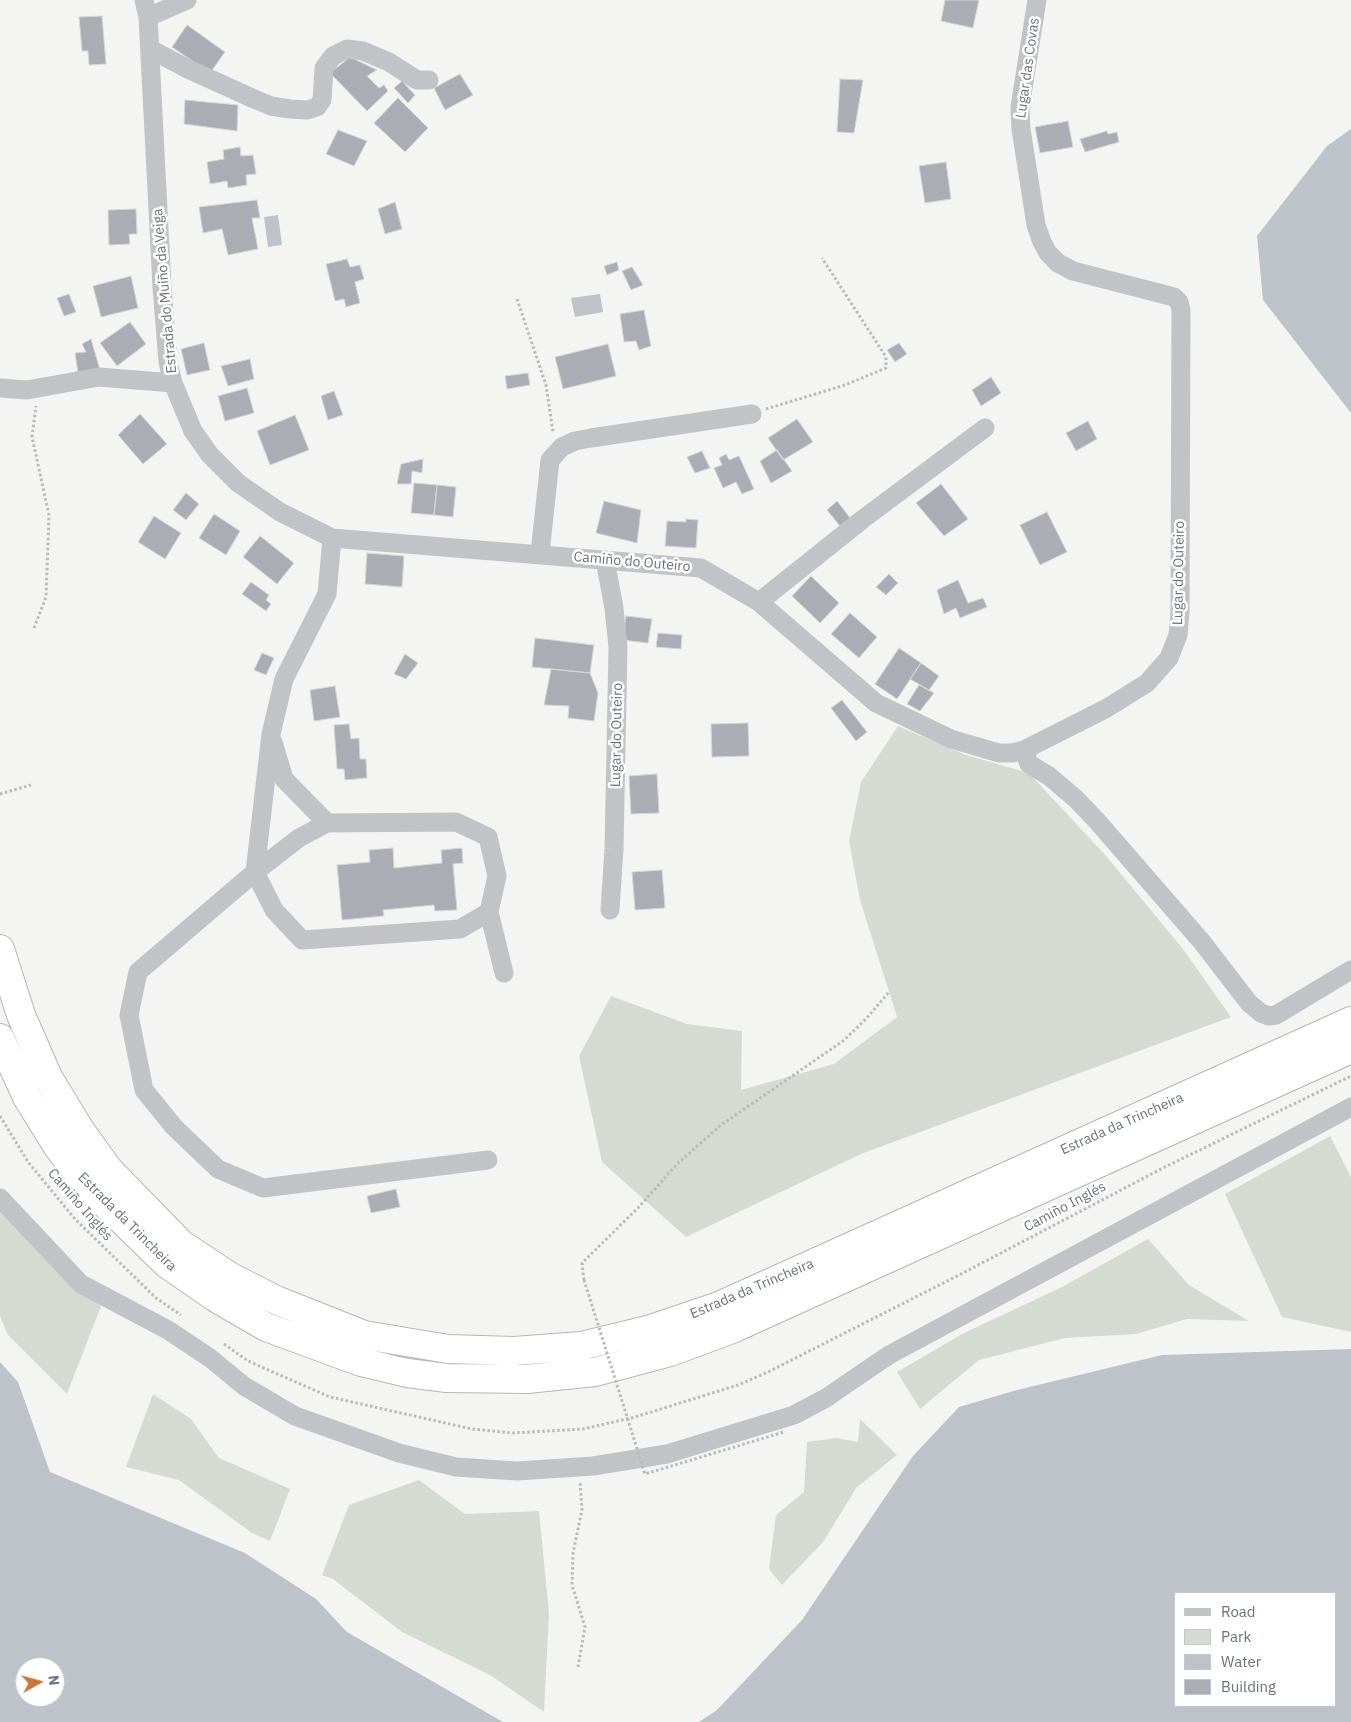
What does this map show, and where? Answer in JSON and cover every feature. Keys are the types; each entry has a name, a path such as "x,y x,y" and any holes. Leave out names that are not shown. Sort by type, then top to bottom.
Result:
{"highway":[{"name":"Estrada da Trincheira","path":"0,949 21,1015 44,1068 80,1130 110,1170 181,1244 229,1276 276,1300 364,1335 448,1349 514,1351 580,1346 651,1329 719,1306 1351,1021"},
{"name":"Estrada da Trincheira","path":"0,1038 27,1097 58,1148 89,1188 167,1264 216,1298 266,1327 361,1362 407,1373 448,1378 527,1379 595,1372 670,1352 732,1329 1351,1049"}],"street":[{"path":"146,9 187,0"},
{"name":"Lugar das Covas","path":"1036,225 1021,129 1020,107 1038,0"},
{"name":"Estrada do Muíño da Veiga","path":"146,9 150,49 162,286 168,362 173,383 193,432 210,455 238,483 280,512 332,538"},
{"path":"150,49 188,69 252,98 271,106 290,109 307,110 317,107 322,100 324,68 333,56 348,49 372,55 417,80 429,80"},
{"name":"Lugar do Outeiro","path":"1024,750 1107,708 1147,683 1169,658 1178,635 1180,612 1181,310 1179,302 1174,297 1073,271 1058,263 1048,254 1036,225"},
{"path":"0,388 27,390 99,377 173,383"},
{"path":"540,553 550,460 562,448 575,441 752,414"},
{"path":"759,602 863,519 985,428"},
{"path":"332,538 327,594 284,679 270,734 255,872 274,910 302,940 460,929 489,912"},
{"name":"Camiño do Outeiro","path":"332,538 540,553 701,568 759,602 876,703 951,739 998,752 1012,753 1024,750"},
{"name":"Lugar do Outeiro","path":"605,560 614,608 618,648 616,812 610,910"},
{"path":"270,734 284,779 327,823"},
{"path":"1024,750 1029,764 1049,776 1076,799 1202,942 1249,1003 1261,1013 1269,1016 1276,1015 1351,970"},
{"path":"488,1160 263,1188 218,1170 174,1127 144,1090 129,1015 138,972 255,872 299,838 327,823 456,822 488,837 497,876 489,912 504,973"},
{"path":"0,1198 81,1284 168,1330 210,1358 244,1386 295,1416 399,1453 456,1467 517,1471 578,1467 667,1454 794,1415 826,1398 889,1355 1351,1107"}],"path":[{"path":"752,414 845,385 886,368 886,357 822,258"},
{"path":"518,299 546,385 553,431 550,460"},
{"path":"27,390 35,401 32,437 49,514 46,596 34,628"},
{"path":"0,794 32,785"},
{"path":"784,1432 644,1474 584,1280 582,1263 638,1208 676,1164 706,1138 843,1041 866,1019 889,992"},
{"name":"Camiño Inglés","path":"790,1361 962,1274 1163,1168 1351,1076"},
{"name":"Camiño Inglés","path":"0,1116 28,1162 75,1219 156,1298"},
{"path":"578,1467 582,1510 573,1553 572,1585 585,1627 578,1668"}],"green space":[{"path":"898,726 966,755 1029,773 1107,857 1183,949 1231,1017 861,1154 686,1237 602,1162 579,1056 611,996 687,1024 742,1031 741,1090 834,1064 897,1017 860,900 849,841 861,782"},
{"path":"1330,1136 1351,1177 1351,1332 1282,1317 1225,1194"},
{"path":"0,1211 103,1301 67,1394 8,1335 0,1316"},
{"path":"1148,1239 1189,1285 1249,1321 1187,1319 1136,1334 1065,1338 979,1360 920,1409 897,1372 962,1334 1062,1287"},
{"path":"153,1394 191,1419 219,1458 290,1489 270,1541 252,1533 179,1480 126,1467"},
{"path":"860,1419 897,1455 856,1488 824,1541 782,1585 769,1569 776,1515 804,1492 807,1442 836,1438 858,1442"},
{"path":"419,1480 465,1514 539,1511 549,1613 544,1712 490,1675 402,1632 333,1579 322,1575 349,1505"}],"water":[{"path":"1351,129 1351,413 1263,300 1257,236 1327,146"},
{"path":"278,215 282,245 268,247 264,217"},
{"path":"600,294 603,312 575,317 571,298"},
{"path":"1351,1349 1351,1722 699,1722 717,1710 802,1620 913,1456 959,1407 1017,1390 1162,1355"},
{"path":"0,1362 18,1382 50,1472 245,1553 316,1599 347,1632 503,1722 0,1722"}],"building":[{"path":"945,0 979,0 973,28 941,21"},
{"path":"102,16 106,64 89,65 88,51 82,51 79,17"},
{"path":"187,25 225,52 210,73 172,47"},
{"path":"350,57 377,70 367,76 379,88 384,85 388,91 367,111 330,73"},
{"path":"460,74 473,95 445,110 434,88"},
{"path":"840,79 863,80 854,133 837,132"},
{"path":"402,81 415,95 408,103 394,88"},
{"path":"398,98 428,128 405,152 374,123"},
{"path":"185,100 238,105 237,131 184,124"},
{"path":"1068,121 1073,147 1040,153 1035,127"},
{"path":"338,130 367,141 354,166 326,154"},
{"path":"1107,131 1108,134 1117,132 1119,142 1085,152 1080,139"},
{"path":"240,147 241,156 253,155 256,174 246,175 247,185 228,188 227,181 210,184 207,162 224,159 223,150"},
{"path":"946,162 951,199 925,203 919,166"},
{"path":"257,200 260,218 252,218 258,249 228,255 222,229 203,233 199,207"},
{"path":"395,202 402,229 385,234 378,209"},
{"path":"136,209 137,234 129,234 130,244 109,245 108,210"},
{"path":"347,259 350,267 360,265 364,279 355,282 360,303 346,307 344,299 335,301 326,264"},
{"path":"617,262 619,270 607,275 604,266"},
{"path":"632,267 643,285 631,290 622,271"},
{"path":"131,276 138,308 101,317 93,286"},
{"path":"69,294 76,312 64,316 57,298"},
{"path":"644,310 651,346 639,350 636,341 624,342 620,314"},
{"path":"130,322 146,344 117,366 100,343"},
{"path":"91,339 100,370 78,373 75,353 86,352 82,344"},
{"path":"204,343 210,370 187,375 181,349"},
{"path":"899,343 907,354 895,362 887,350"},
{"path":"608,344 616,376 563,389 555,357"},
{"path":"250,359 254,379 228,386 221,366"},
{"path":"528,373 530,385 507,389 505,376"},
{"path":"991,377 1001,393 981,406 972,390"},
{"path":"247,388 254,413 225,421 218,396"},
{"path":"334,391 343,415 328,420 321,396"},
{"path":"140,414 167,444 143,464 118,435"},
{"path":"295,415 309,450 270,465 257,431"},
{"path":"797,419 813,442 783,460 768,438"},
{"path":"1088,421 1097,439 1076,451 1066,433"},
{"path":"777,450 792,471 771,483 760,461"},
{"path":"702,451 710,468 695,473 687,457"},
{"path":"726,454 729,460 739,456 754,489 742,494 736,482 723,488 714,468 722,465 719,458"},
{"path":"423,459 422,473 412,471 411,484 397,484 401,464"},
{"path":"414,483 437,485 434,515 411,513"},
{"path":"941,484 968,519 944,536 916,503"},
{"path":"437,485 456,487 453,517 434,515"},
{"path":"186,493 199,504 186,520 173,510"},
{"path":"604,501 641,510 637,543 596,533"},
{"path":"837,501 851,519 840,526 827,510"},
{"path":"1047,512 1067,552 1040,565 1020,525"},
{"path":"214,514 240,531 226,555 199,538"},
{"path":"154,516 181,533 165,559 138,542"},
{"path":"686,519 698,520 696,548 665,546 667,521 686,522"},
{"path":"260,536 294,563 277,584 243,557"},
{"path":"367,553 404,556 402,587 365,584"},
{"path":"889,574 898,583 886,595 876,587"},
{"path":"811,576 839,603 820,623 792,596"},
{"path":"958,580 968,603 983,598 987,607 960,618 956,608 944,614 937,590"},
{"path":"251,582 269,595 266,600 271,604 266,611 242,594"},
{"path":"850,613 877,637 859,658 831,634"},
{"path":"626,616 652,619 648,643 623,640"},
{"path":"658,633 682,635 681,649 656,647"},
{"path":"535,638 594,645 590,673 532,667"},
{"path":"899,648 921,663 897,699 875,684"},
{"path":"262,653 274,658 266,675 254,670"},
{"path":"405,654 418,663 406,679 394,674"},
{"path":"921,663 939,676 929,690 910,679"},
{"path":"551,669 590,673 598,693 594,721 568,718 569,706 544,705"},
{"path":"919,685 934,693 920,711 907,704"},
{"path":"335,686 340,717 314,721 310,690"},
{"path":"842,700 867,732 856,741 831,708"},
{"path":"748,723 749,756 712,757 711,724"},
{"path":"349,724 351,739 359,738 360,759 366,759 367,778 345,780 344,769 337,769 334,725"},
{"path":"657,774 659,813 631,814 629,776"},
{"path":"393,848 394,868 442,863 441,850 462,848 463,863 453,864 457,910 435,911 434,905 383,910 384,916 342,920 337,865 370,862 369,850"},
{"path":"662,870 665,908 635,910 632,872"},
{"path":"396,1189 400,1207 371,1213 367,1196"}]}
